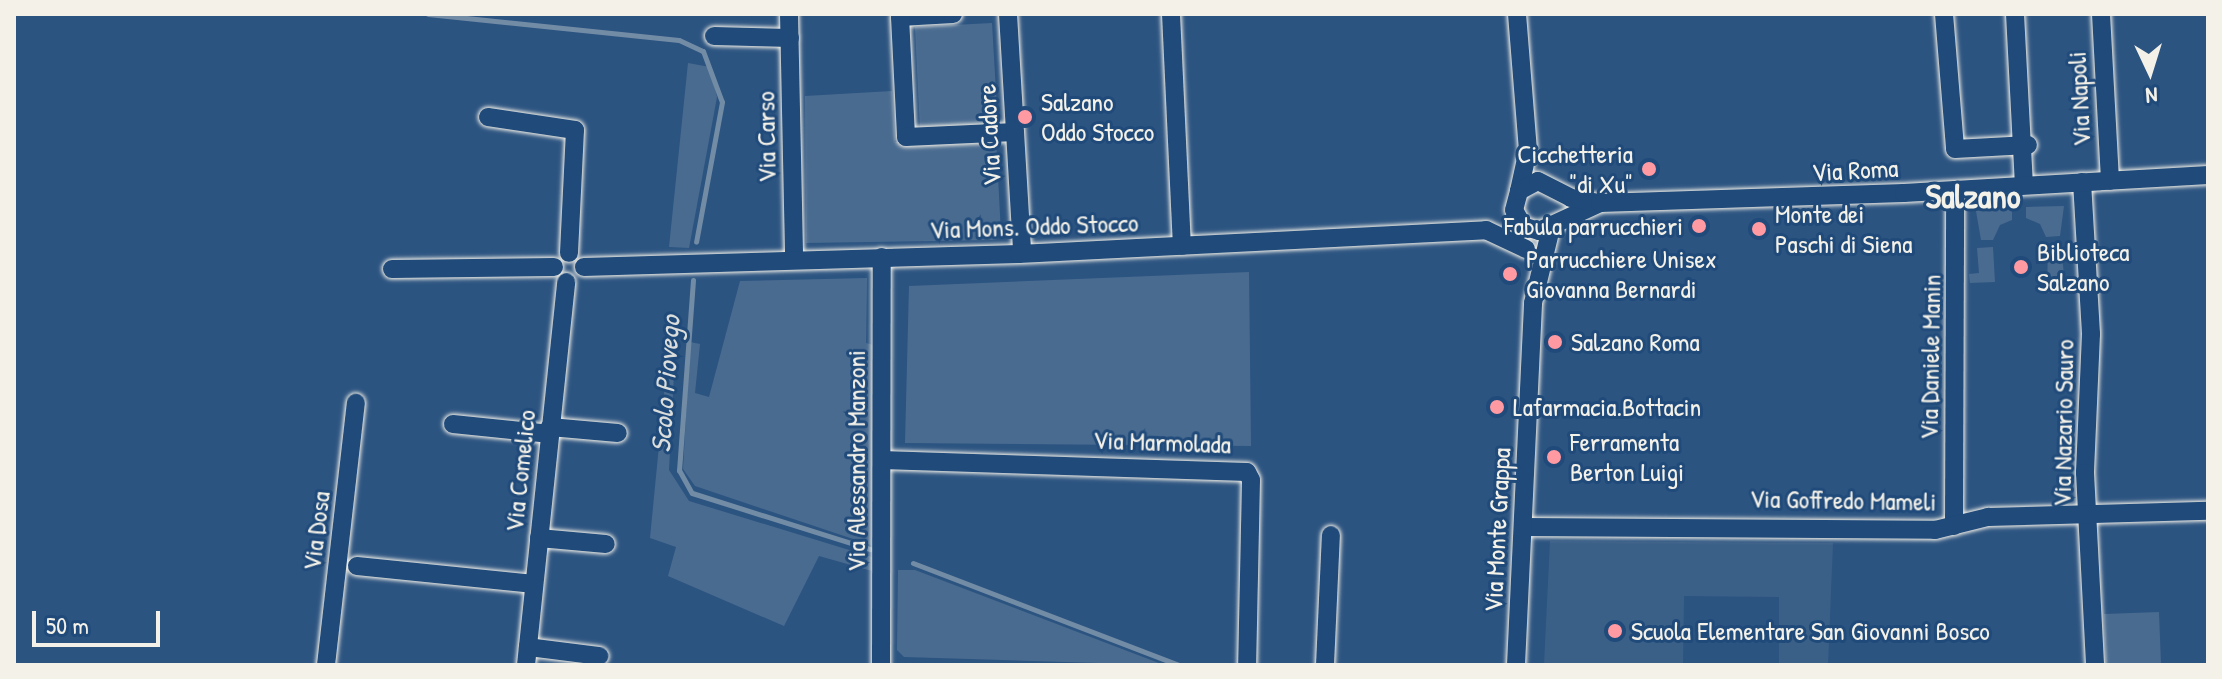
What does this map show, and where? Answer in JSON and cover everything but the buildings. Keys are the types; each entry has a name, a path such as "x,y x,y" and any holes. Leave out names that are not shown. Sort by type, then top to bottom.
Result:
{"street":[{"name":"Via Carso","path":"789,14 794,259"},
{"path":"953,14 900,17 906,137 1015,132"},
{"name":"Via Cadore","path":"1008,14 1022,253"},
{"path":"1171,14 1182,246"},
{"path":"1493,232 1516,197 1528,150 1517,14"},
{"path":"1944,14 1955,149 2025,146"},
{"path":"2015,14 2025,146 2024,185"},
{"name":"Via Napoli","path":"2101,14 2110,181"},
{"path":"714,36 790,38"},
{"path":"488,117 570,126 578,134 569,253"},
{"path":"1528,150 1563,203 1555,224"},
{"name":"Via Roma","path":"1516,197 1538,181 1600,203 1955,190 2208,175"},
{"name":"Via Nazario Sauro","path":"2082,182 2091,334 2088,515 2095,665"},
{"name":"Via Daniele Manin","path":"1954,526 1955,190"},
{"path":"1493,232 1522,225 1516,197"},
{"name":"Via Roma","path":"1522,225 1539,231 1600,203"},
{"name":"Via Monte Grappa","path":"1533,303 1555,224"},
{"name":"Via Monte Grappa","path":"1516,665 1533,303 1522,225"},
{"path":"1493,232 1526,249"},
{"name":"Via Mons. Oddo Stocco","path":"584,267 1022,253 1493,232"},
{"path":"392,269 560,274 578,278 584,267 581,258 569,253 557,259 560,274"},
{"name":"Via Alessandro Manzoni","path":"881,665 882,257"},
{"name":"Via Comelico","path":"527,656 550,430 560,274"},
{"name":"Via Dosa","path":"326,665 356,403"},
{"path":"453,424 618,433"},
{"name":"Via Marmolada","path":"882,460 1247,472 1251,480 1247,665"},
{"name":"Via Goffredo Mameli","path":"1524,527 1783,525 1846,531 1954,526 1988,517 2208,511"},
{"path":"1325,665 1331,535"},
{"path":"539,538 606,544"},
{"path":"357,566 534,584"},
{"path":"527,656 599,656"}],"shaded area":[{"path":"992,23 998,126 920,130 915,27"},
{"path":"688,63 710,67 717,97 689,248 669,247"},
{"path":"892,91 895,142 996,138 1001,234 996,240 806,243 805,96"},
{"path":"2064,206 2060,236 2046,237 2040,224 2026,218 2026,207"},
{"path":"2012,208 2012,220 2000,225 1993,240 1981,240 1976,211"},
{"path":"2061,245 2064,275 2078,291 2047,293 2048,246"},
{"path":"1993,247 1995,282 1970,283 1969,274 1979,273 1977,248"},
{"path":"1249,272 1251,446 905,443 909,286"},
{"path":"867,278 866,343 873,345 871,545 695,486 683,469 690,342 700,344 695,393 709,397 740,281"},
{"path":"666,374 674,374 669,470 689,501 872,557 872,571 819,556 784,626 668,576 676,547 650,538"},
{"name":"Scuola Elementare San Giovanni Bosco","path":"1550,541 1833,543 1828,665 1779,665 1779,597 1684,596 1683,665 1544,665"},
{"path":"898,570 915,570 1164,665 904,657 897,650"},
{"path":"2159,612 2161,665 2106,665 2104,614"}],"waterway":[{"name":"Scolo Piovego","path":"428,14 679,40 703,51 722,102 696,242"},
{"name":"Scolo Piovego","path":"693,280 679,470 692,493 870,549"},
{"name":"Scolo Piovego","path":"913,563 1179,665"}],"place":[{"name":"Salzano Oddo Stocco","path":"1025,117"},
{"name":"Cicchetteria \"di Xu\"","path":"1649,169"},
{"name":"Fabula parrucchieri","path":"1699,226"},
{"name":"Monte dei Paschi di Siena","path":"1759,229"},
{"name":"Biblioteca Salzano","path":"2021,267"},
{"name":"Parrucchiere Unisex Giovanna Bernardi","path":"1510,274"},
{"name":"Salzano Roma","path":"1555,342"},
{"name":"Lafarmacia.Bottacin","path":"1497,407"},
{"name":"Ferramenta Berton Luigi","path":"1554,457"},
{"name":"Scuola Elementare San Giovanni Bosco","path":"1615,631"}],"district":[{"name":"Salzano","path":"1973,197"}]}
